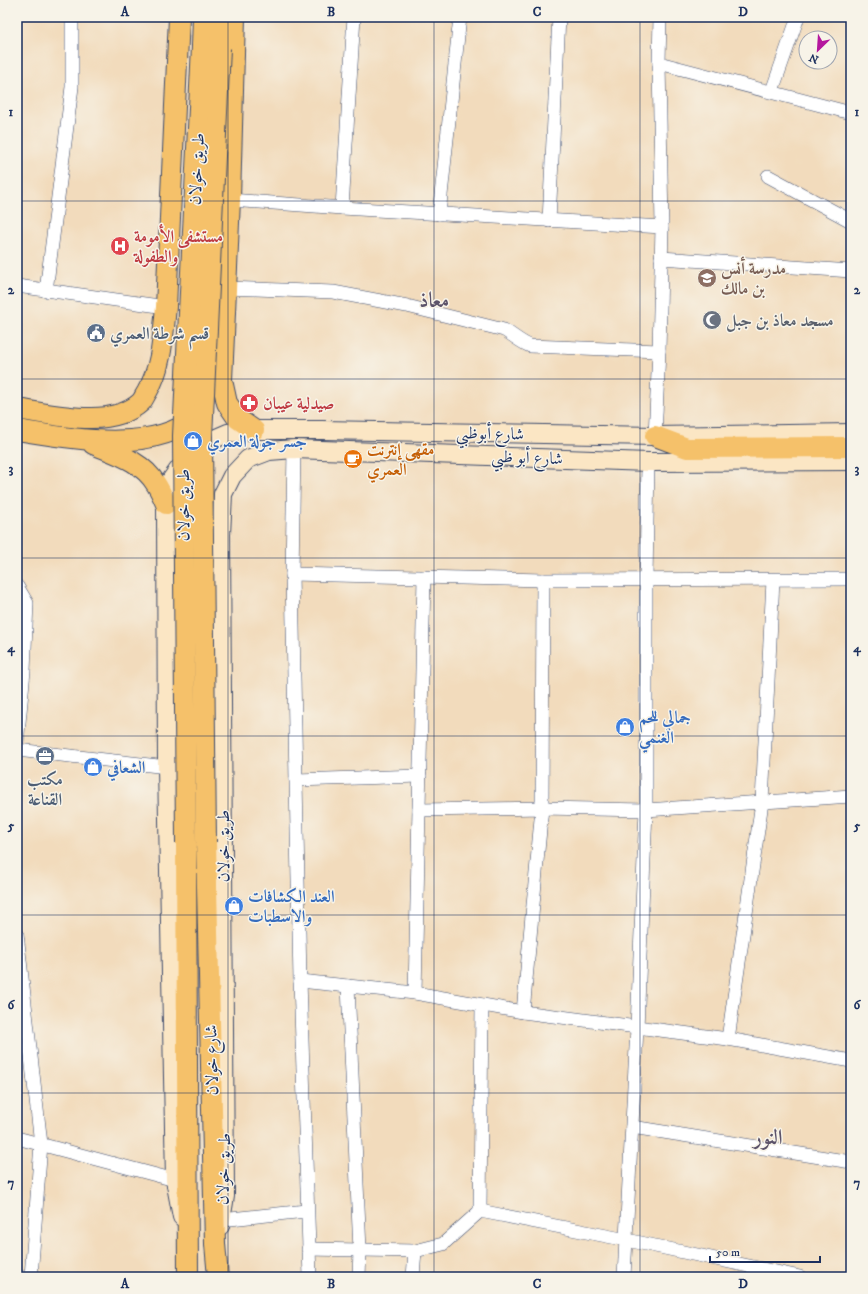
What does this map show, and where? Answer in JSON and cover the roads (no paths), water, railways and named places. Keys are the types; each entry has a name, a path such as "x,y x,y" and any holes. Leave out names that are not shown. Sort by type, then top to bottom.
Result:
{"main road":[{"name":"طريق خولان","path":"17,409 82,418 105,417 125,412 141,402 151,386 158,365 165,313 180,17"},
{"path":"202,17 211,47"},
{"path":"211,47 221,17"},
{"name":"طريق خولان","path":"222,380 230,200 235,17"},
{"name":"طريق خولان","path":"206,842 202,437 211,47"},
{"name":"طريق خولان","path":"186,843 183,436 211,47"},
{"path":"165,313 224,321"},
{"path":"222,380 227,403 238,419 254,430"},
{"path":"17,430 82,440 128,441 157,436 188,424 210,404 222,380"},
{"name":"طريق خولان","path":"187,1244 175,1180 168,767 166,504 172,480 186,459 205,443 228,434 254,430"},
{"name":"شارع أبوظبي","path":"254,430 655,436 851,433"},
{"path":"321,430 316,434 316,445 321,449"},
{"path":"655,436 688,448 851,447"},
{"path":"82,440 129,459 146,470 157,484 166,504"},
{"name":"شارع أبو ظبي","path":"223,494 232,476 248,459 269,451 294,449 648,462 851,461"},
{"name":"طريق خولان","path":"215,1244 225,1196 220,535 223,494"},
{"path":"166,533 220,535"},
{"name":"شارع خولان","path":"206,842 215,1244 218,1277"},
{"name":"شارع خولان","path":"186,843 188,1277"}],"street":[{"path":"46,291 72,88 72,17"},
{"path":"342,208 354,17"},
{"path":"439,214 460,17"},
{"path":"549,221 559,17"},
{"path":"655,436 662,227 659,63 660,17"},
{"path":"772,92 798,17"},
{"path":"659,63 851,113"},
{"path":"768,176 851,220"},
{"path":"230,200 662,227"},
{"path":"661,258 850,269"},
{"path":"17,286 165,313"},
{"path":"226,288 333,292 407,306 504,330 514,335 521,342 530,346 659,351"},
{"path":"294,449 292,574 300,981 306,1211 310,1277"},
{"path":"624,1277 637,1028 646,810 646,580 648,462"},
{"path":"292,574 543,580 851,579"},
{"path":"415,993 424,577"},
{"path":"523,1012 542,808 543,580"},
{"path":"728,1039 762,802 773,580"},
{"path":"17,586 27,603 20,671 17,743"},
{"path":"17,750 168,767"},
{"path":"296,780 420,776"},
{"path":"419,810 542,808 646,810 851,796"},
{"path":"17,934 23,1038 41,1144 31,1277"},
{"path":"300,981 415,993 523,1012 728,1039 851,1061"},
{"path":"348,986 360,1277"},
{"path":"308,1250 415,1251 442,1244 480,1211 482,1005"},
{"path":"632,1127 851,1162"},
{"path":"17,1138 175,1180"},
{"path":"221,1220 306,1211"},
{"path":"480,1211 627,1240 766,1273 800,1277"},
{"path":"413,1277 415,1251"},
{"path":"17,1276 21,1277"}],"place":[{"name":"مستشفى الأمومة والطفولة","path":"120,246"},
{"name":"مدرسة أنس بن مالك","path":"707,278"},
{"name":"مسجد معاذ بن جبل","path":"712,320"},
{"name":"قسم شرطة العمري","path":"96,333"},
{"name":"صيدلية عيبان","path":"249,403"},
{"name":"جسر جولة العمري","path":"193,441"},
{"name":"مقهى إنترنت العمري","path":"353,459"},
{"name":"جمالي للحم الغنمي","path":"625,727"},
{"name":"مكتب القناعة","path":"45,756"},
{"name":"الشعافي","path":"93,767"},
{"name":"العند الكشافات والاسطبات","path":"234,906"}],"district":[{"name":"معاذ","path":"434,300"},
{"name":"النور","path":"768,1137"}]}
